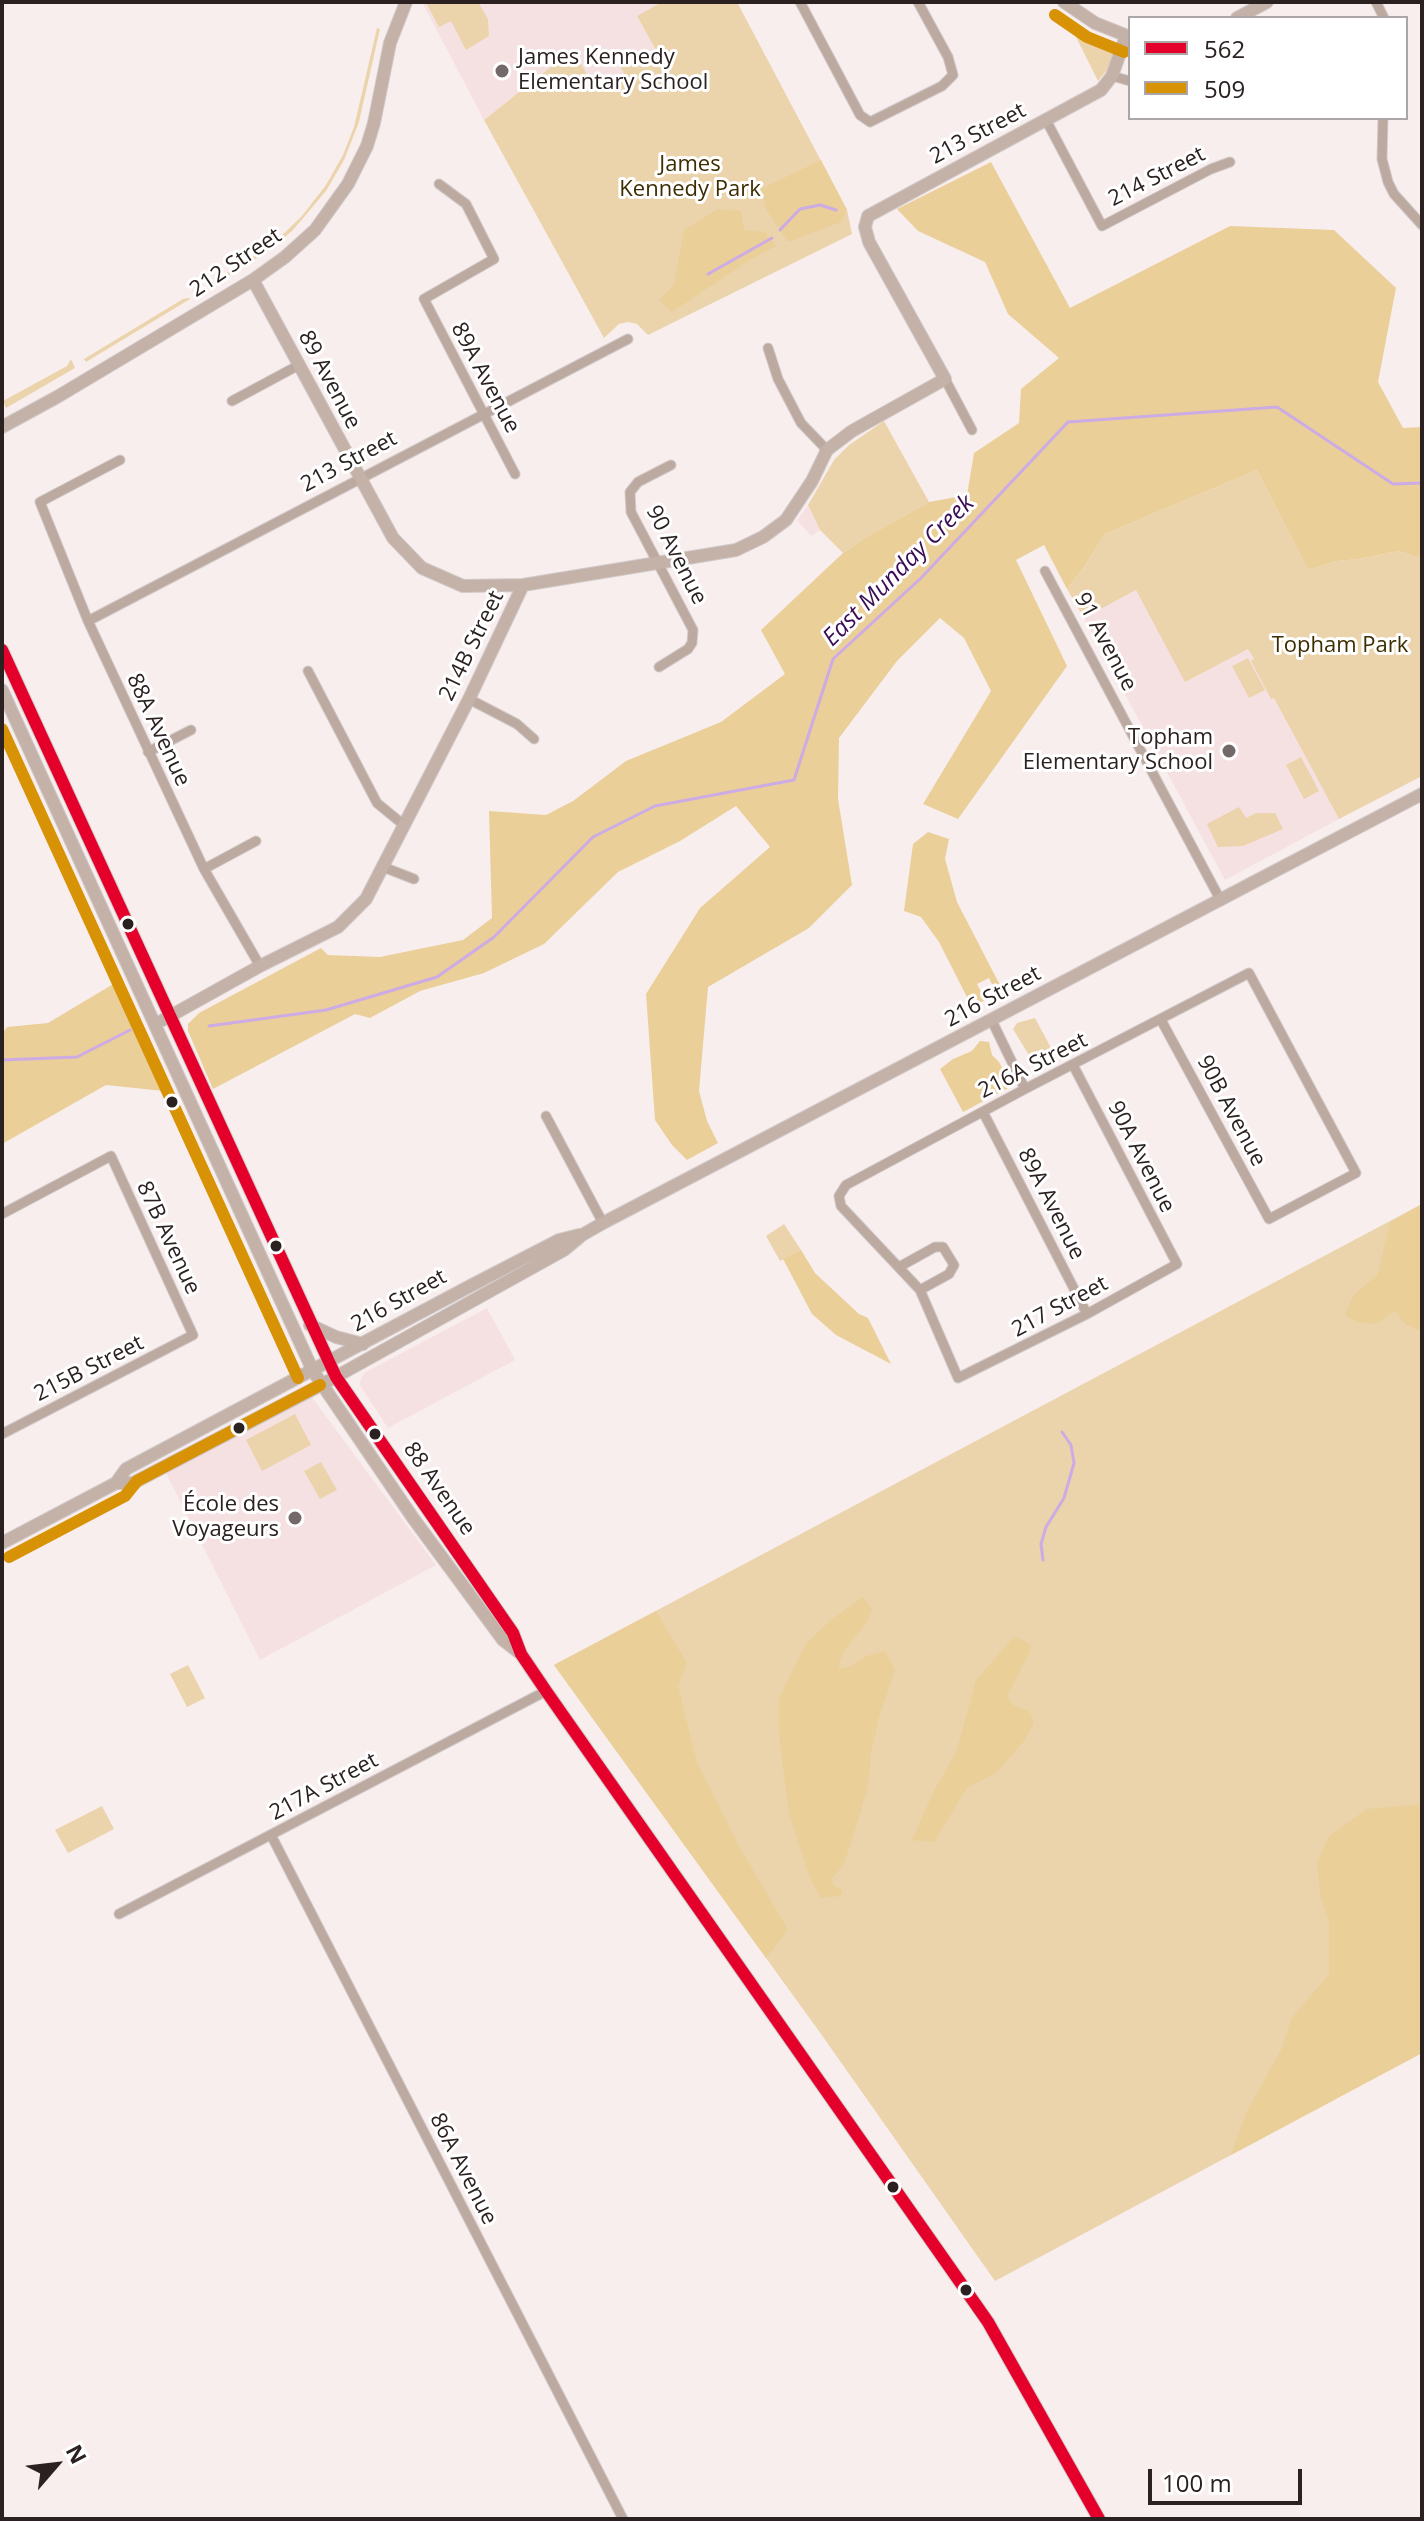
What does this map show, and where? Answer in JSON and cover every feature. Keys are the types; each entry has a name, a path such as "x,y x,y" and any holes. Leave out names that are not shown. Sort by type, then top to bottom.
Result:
{"main road":[{"name":"212 Street","path":"2,427 253,280 315,230 348,184 374,123 390,43 405,2"},
{"path":"1064,2 1095,23 1128,36 1112,76"},
{"path":"1241,16 1267,2"},
{"name":"213 Street","path":"945,379 869,242 866,220 872,213 1101,90 1112,76"},
{"name":"89 Avenue","path":"253,280 393,538 422,568 463,586 523,585"},
{"name":"214B Street","path":"153,1025 338,927 366,899 469,699 523,585 736,550 763,537 786,520 812,481 827,450 852,431 945,379"},
{"name":"88 Avenue","path":"2,650 336,1377 513,1633 521,1654 546,1691 988,2322 1099,2519"},
{"name":"88 Avenue","path":"2,690 313,1371 413,1518 503,1640 521,1654"},
{"name":"216 Street","path":"116,1483 133,1483 321,1385 564,1250 603,1223 1422,794"},
{"name":"216 Street","path":"2,1543 116,1483 126,1469 559,1240 582,1235"},
{"path":"310,1325 336,1337 363,1344"}],"street":[{"path":"800,2 860,115 870,122 942,86 953,75 948,57 918,2"},
{"path":"1112,76 1128,80"},
{"name":"214 Street","path":"1046,120 1102,226 1230,162"},
{"path":"1383,120 1382,159 1388,182 1394,194 1422,225"},
{"name":"89A Avenue","path":"439,184 466,204 494,259 424,299 515,474"},
{"name":"213 Street","path":"88,621 628,339"},
{"path":"768,348 778,379 801,423 827,450"},
{"path":"232,401 299,365"},
{"path":"945,379 972,430"},
{"name":"88A Avenue","path":"120,460 40,502 88,621 148,752 204,869 260,966"},
{"name":"90 Avenue","path":"659,667 684,653 694,636 692,624 631,512 630,492 638,482 671,465"},
{"name":"91 Avenue","path":"1045,571 1221,901"},
{"path":"308,671 377,803 405,826"},
{"path":"469,699 517,724 534,739"},
{"path":"148,752 191,730"},
{"path":"204,869 256,841"},
{"path":"383,867 414,879"},
{"name":"216A Street","path":"899,1267 841,1206 839,1196 846,1185 1249,973 1356,1173 1269,1219"},
{"name":"90B Avenue","path":"1161,1020 1269,1219"},
{"path":"992,1021 1025,1089"},
{"name":"90A Avenue","path":"1073,1065 1177,1264"},
{"name":"89A Avenue","path":"983,1112 1087,1314"},
{"path":"546,1116 603,1223"},
{"name":"87B Avenue","path":"2,1214 111,1156 193,1335"},
{"path":"935,1247 943,1247 954,1265 949,1274 920,1290 899,1267 935,1247"},
{"name":"217 Street","path":"920,1290 958,1378 1087,1314 1177,1264"},
{"name":"215B Street","path":"2,1434 193,1335"},
{"name":"217A Street","path":"119,1914 546,1691"},
{"name":"86A Avenue","path":"271,1835 623,2519"}],"shaded area":[{"name":"James Kennedy Elementary School","path":"422,2 662,2 637,16 658,54 595,89 572,49 484,120"},
{"path":"821,160 847,210 841,222 788,242 766,209 761,189"},
{"path":"991,162 1070,308 1230,226 1334,230 1396,288 1378,382 1403,428 1422,427 1422,559 1399,551 1337,561 1308,570 1257,470 1105,534 1067,589 1044,545 1016,560 1067,666 958,819 923,804 991,691 964,638 940,618 897,661 839,738 838,799 852,885 809,928 708,987 699,1091 707,1121 718,1143 687,1160 655,1120 646,994 700,908 770,847 736,806 680,841 618,872 544,944 484,973 420,991 370,1018 355,1014 213,1089 188,1031 188,1024 199,1013 321,948 328,955 380,957 463,940 492,918 489,811 546,815 573,801 626,761 721,722 785,674 761,630 843,553 929,502 967,495 974,453 1019,423 1021,389 1059,358 1008,314 985,262 918,231 897,209"},
{"path":"718,209 741,211 744,230 765,232 776,246 672,312 659,301 674,284 684,230"},
{"path":"808,505 820,530 811,536 797,520"},
{"name":"Topham Elementary School","path":"1136,590 1248,648 1339,819 1225,880 1084,618"},
{"path":"928,832 949,839 945,859 957,902 1003,991 997,994 989,978 977,984 985,1000 972,1007 939,942 921,917 904,911 913,844"},
{"path":"120,980 173,1092 106,1085 2,1144 2,1034 7,1027 48,1023"},
{"path":"980,1041 989,1042 992,1055 1010,1083 1008,1088 963,1112 940,1069 972,1051"},
{"path":"1422,1204 1422,1331 1406,1325 1395,1311 1376,1324 1357,1322 1345,1315 1353,1296 1378,1274 1390,1222"},
{"path":"801,1250 815,1273 859,1314 868,1318 891,1364 836,1335 812,1314 783,1259"},
{"path":"487,1308 515,1360 388,1428 359,1384 364,1373"},
{"name":"École des Voyageurs","path":"311,1396 436,1565 260,1660 165,1471"},
{"path":"863,1597 872,1609 867,1622 843,1652 838,1669 885,1651 895,1670 879,1717 868,1786 859,1817 844,1864 832,1879 834,1886 842,1889 842,1893 840,1896 821,1898 810,1878 789,1814 779,1735 779,1698 805,1645 831,1620"},
{"path":"656,1611 687,1663 678,1686 697,1763 739,1846 788,1930 766,1958 554,1665"},
{"path":"1015,1636 1031,1645 1007,1696 1013,1705 1029,1711 1034,1723 1024,1741 997,1772 967,1788 934,1842 912,1840 957,1750 976,1680"},
{"path":"1422,1804 1422,2053 1231,2155 1247,2111 1281,2050 1292,2017 1329,1975 1329,1922 1320,1895 1317,1863 1329,1836 1367,1809"}],"green space":[{"path":"478,2 488,19 489,36 466,50 451,21 439,27 426,3"},
{"name":"James Kennedy Park","path":"662,2 737,2 847,210 852,234 648,335 637,324 628,322 619,324 604,338 484,120 573,49 595,89 624,73 619,65 635,52 642,63 658,54 637,16"},
{"path":"1076,27 1111,47 1114,56 1112,64 1098,81 1073,31"},
{"path":"377,28 380,29 359,122 344,160 326,191 293,230 271,249 207,289 211,283 277,240 302,216 326,185 354,127"},
{"path":"190,298 86,362 84,359 183,299"},
{"path":"71,359 75,368 6,408 3,401 67,366"},
{"path":"884,421 929,502 843,553 820,530 808,505 834,460 849,445"},
{"name":"Topham Park","path":"1257,470 1308,570 1337,561 1399,551 1422,559 1422,776 1339,819 1274,698 1271,699 1248,649 1185,682 1136,590 1084,618 1067,589 1105,534"},
{"path":"1248,658 1265,690 1249,698 1232,666"},
{"path":"1301,757 1319,791 1304,799 1286,765"},
{"path":"1239,807 1246,818 1256,813 1275,813 1283,829 1243,846 1218,847 1207,824"},
{"path":"1035,1018 1058,1061 1037,1071 1032,1068 1030,1057 1013,1029 1017,1023"},
{"path":"1422,1204 1422,2053 995,2281 554,1665"},
{"path":"784,1224 801,1250 780,1261 766,1236"},
{"path":"295,1414 311,1445 262,1471 246,1440"},
{"path":"321,1462 337,1490 320,1499 304,1471"},
{"path":"188,1665 205,1698 187,1707 170,1674"},
{"path":"102,1806 114,1829 68,1853 55,1830"}],"waterway":[{"path":"780,230 800,209 820,205 836,210"},
{"path":"708,274 772,238"},
{"name":"East Munday Creek","path":"209,1026 326,1010 437,977 494,937 593,837 655,806 794,780 833,659 921,578 1068,422 1277,407 1393,484 1422,483"},
{"path":"2,1060 77,1057 130,1030"},
{"path":"1043,1560 1041,1544 1046,1527 1064,1498 1074,1463 1071,1445 1062,1432"}],"transit line":[{"name":"509","path":"1055,15 1087,37 1124,52"},
{"name":"562","path":"2,650 336,1377 513,1633 521,1654 546,1691 988,2322 1099,2519"},
{"name":"509","path":"2,729 298,1378"},
{"name":"509","path":"9,1557 125,1496 137,1481 320,1385"}],"place":[{"name":"James Kennedy Elementary School","path":"502,71"},
{"name":"Topham Elementary School","path":"1229,751"},
{"name":"École des Voyageurs","path":"295,1518"}]}
